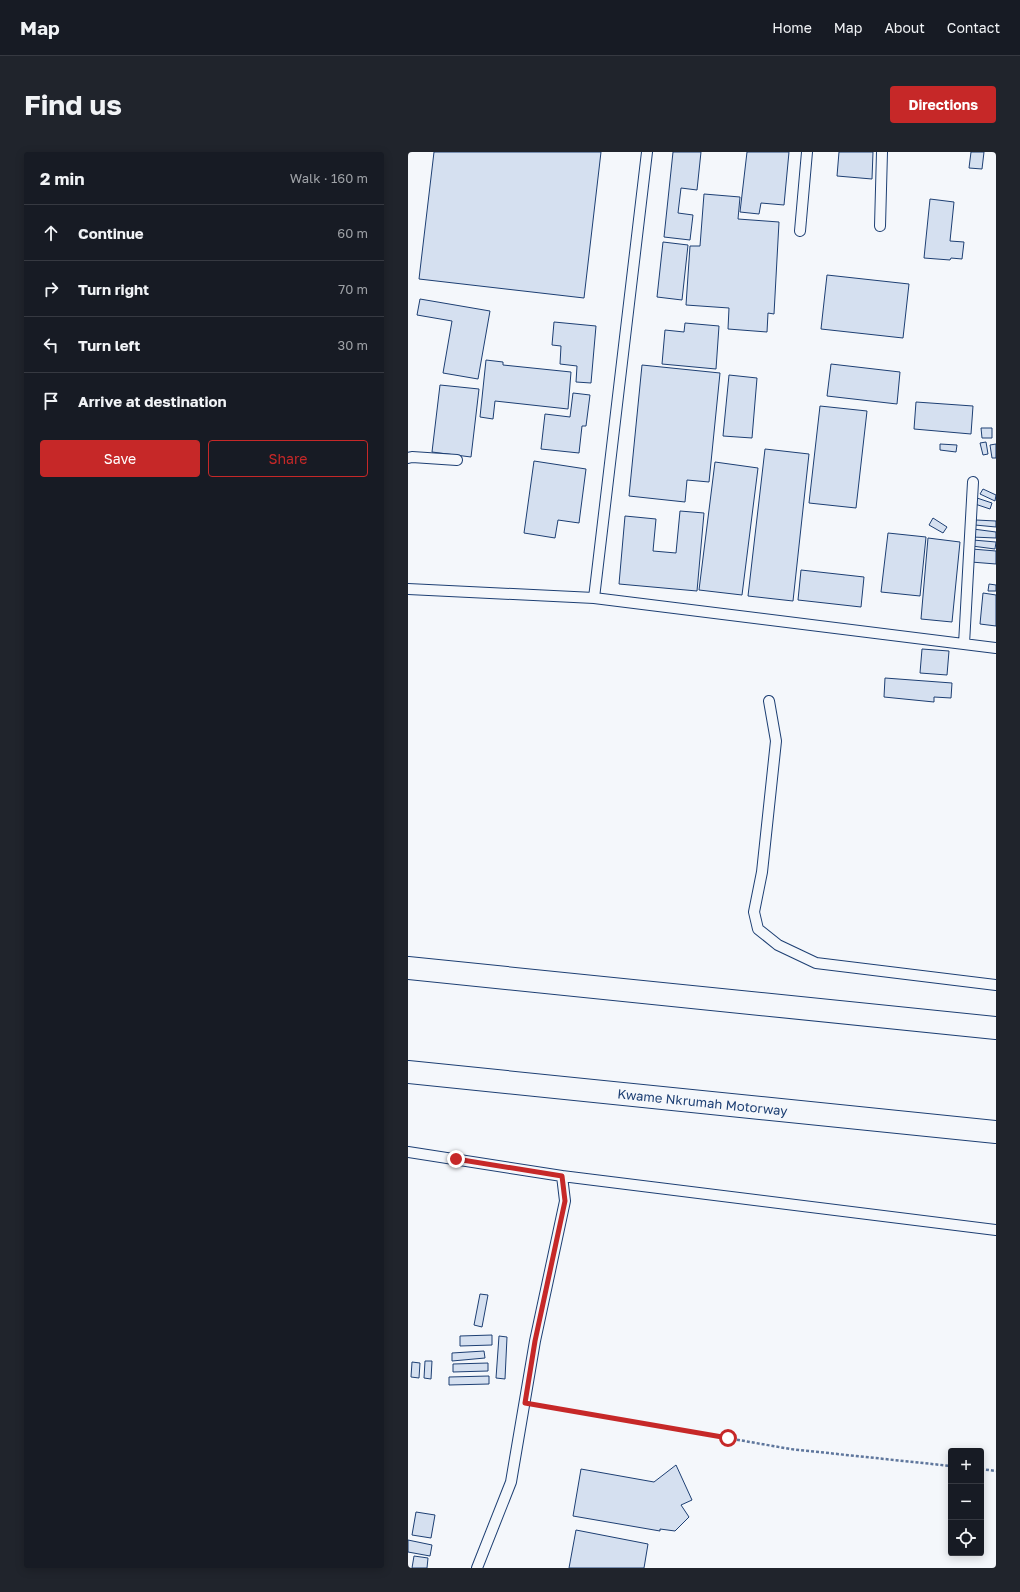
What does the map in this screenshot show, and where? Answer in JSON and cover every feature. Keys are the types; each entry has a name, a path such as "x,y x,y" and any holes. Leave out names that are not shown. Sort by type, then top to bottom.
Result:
{"highway":[{"path":"408,968 996,1028"},
{"name":"Kwame Nkrumah Motorway","path":"408,1072 996,1132"}],"lane":[{"path":"594,598 647,152"},
{"path":"800,231 808,152"},
{"path":"880,226 882,152"},
{"path":"408,458 457,460"},
{"path":"964,644 973,482"},
{"path":"408,589 594,598 996,648"},
{"path":"769,701 776,742 762,872 754,912 758,929 778,945 816,963 996,985"},
{"path":"408,1152 562,1176 996,1230"},
{"path":"477,1568 511,1482 535,1341 565,1201 562,1176"}],"path":[{"path":"525,1403 790,1449 948,1466"},
{"path":"984,1470 996,1472"}],"building":[{"path":"434,152 601,152 584,298 419,279"},
{"path":"673,152 701,152 697,190 681,188 678,213 693,215 690,240 664,237"},
{"path":"747,152 789,152 784,205 761,203 759,214 740,212"},
{"path":"839,152 873,152 872,179 837,176"},
{"path":"971,152 984,152 982,169 969,168"},
{"path":"704,194 740,197 738,219 779,222 774,314 768,313 767,332 728,329 729,308 686,305 690,246 700,246"},
{"path":"930,199 954,202 950,241 964,242 962,259 951,258 950,260 924,258"},
{"path":"663,242 688,245 682,300 657,297"},
{"path":"827,275 909,284 903,338 821,329"},
{"path":"420,299 490,311 478,379 443,373 452,321 417,315"},
{"path":"554,322 596,326 591,383 576,382 577,366 560,364 561,346 552,345"},
{"path":"685,323 719,326 716,369 662,364 665,330 684,332"},
{"path":"486,360 503,362 503,365 571,372 568,409 495,401 493,419 480,417"},
{"path":"831,364 900,372 897,404 827,396"},
{"path":"642,365 720,373 709,482 687,480 685,502 629,496"},
{"path":"729,375 757,378 752,438 723,436"},
{"path":"440,385 479,389 471,457 432,452"},
{"path":"573,393 590,395 586,426 582,426 579,453 541,449 545,414 570,417"},
{"path":"916,402 973,406 971,434 914,429"},
{"path":"820,406 867,411 856,508 809,503"},
{"path":"981,428 992,428 992,438 982,438"},
{"path":"986,442 988,454 983,455 980,443"},
{"path":"940,444 957,445 956,452 940,450"},
{"path":"996,444 996,458 992,458 990,445"},
{"path":"765,449 809,454 793,601 748,596"},
{"path":"534,461 586,469 579,523 558,520 555,538 524,533"},
{"path":"715,462 758,468 742,595 699,590"},
{"path":"983,489 996,495 995,501 980,494"},
{"path":"977,498 992,503 990,509 975,504"},
{"path":"680,511 704,513 697,591 619,584 625,516 656,519 653,551 676,553"},
{"path":"933,518 947,527 943,533 929,525"},
{"path":"976,520 996,521 996,527 975,525"},
{"path":"973,529 996,532 996,538 972,537"},
{"path":"888,533 926,537 920,596 881,592"},
{"path":"928,538 960,542 952,622 921,619"},
{"path":"973,540 996,542 995,549 972,546"},
{"path":"972,549 996,551 996,564 971,562"},
{"path":"801,570 864,577 861,607 798,600"},
{"path":"989,584 996,585 996,591 988,591"},
{"path":"983,593 996,595 996,626 980,624"},
{"path":"922,649 949,651 947,675 920,673"},
{"path":"885,678 952,683 951,698 934,697 934,702 884,697"},
{"path":"480,1294 488,1295 482,1327 474,1325"},
{"path":"492,1335 492,1345 460,1346 460,1336"},
{"path":"499,1336 507,1337 505,1379 496,1378"},
{"path":"484,1351 485,1358 452,1361 452,1353"},
{"path":"425,1361 432,1361 431,1379 424,1378"},
{"path":"412,1362 420,1363 419,1378 411,1377"},
{"path":"488,1363 488,1371 453,1372 453,1364"},
{"path":"489,1376 489,1384 449,1385 449,1377"},
{"path":"676,1465 692,1500 681,1505 689,1517 675,1531 660,1529 660,1531 573,1516 581,1469 654,1482"},
{"path":"416,1512 435,1515 431,1538 412,1535"},
{"path":"576,1530 648,1544 644,1568 569,1568"},
{"path":"408,1540 432,1545 430,1556 408,1552"},
{"path":"414,1556 428,1558 427,1568 412,1568"}],"route":[{"path":"456,1159 562,1176 565,1201 535,1341 525,1403 728,1438"}]}
